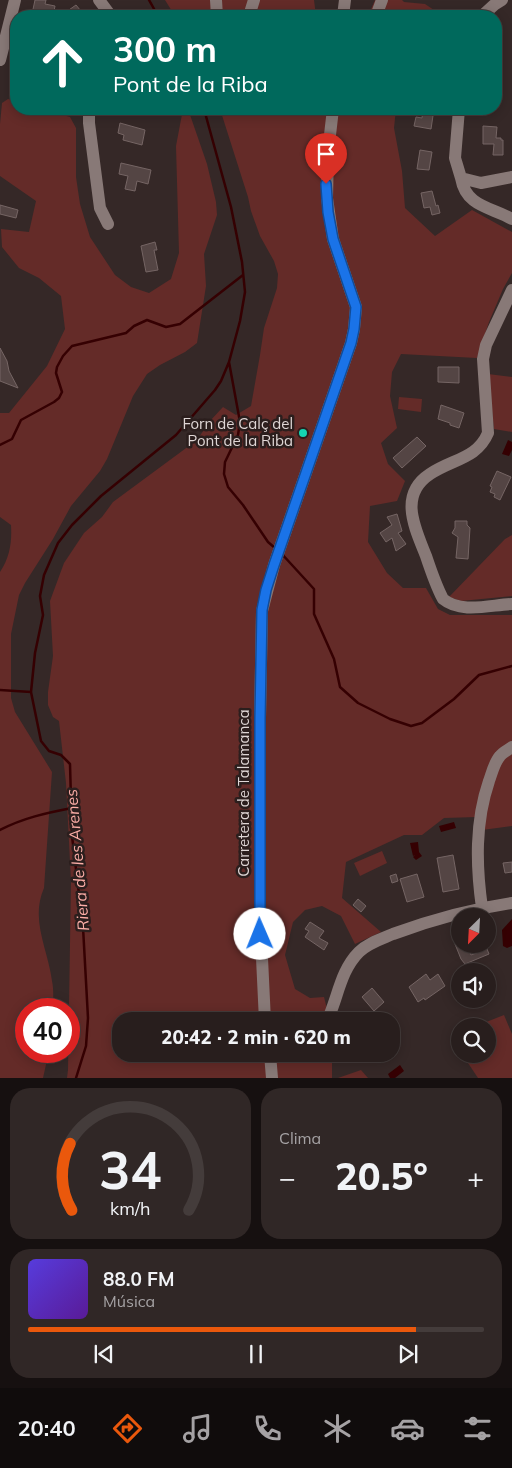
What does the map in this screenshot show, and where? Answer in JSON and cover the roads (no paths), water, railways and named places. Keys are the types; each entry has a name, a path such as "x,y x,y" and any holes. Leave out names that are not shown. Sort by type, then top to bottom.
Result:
{"street":[{"path":"489,10 502,0"},
{"path":"0,60 10,20"},
{"path":"89,115 100,208 108,224"},
{"name":"Carretera de Talamanca","path":"265,1012 260,916 261,639 264,600 284,534 351,343 356,307 333,239 327,198 328,152 332,115"},
{"path":"458,115 454,158 466,193 475,202 512,219"},
{"path":"461,178 481,183 512,177"},
{"path":"512,290 486,345 483,358 488,433 484,442 477,450 430,473 420,482 415,490 411,507 415,527 443,599 450,604 462,607 512,604"},
{"path":"512,747 500,755 493,769 483,802 478,835 478,869 482,908 512,903"},
{"path":"330,1012 342,977 359,952 371,943 422,924 451,916"},
{"path":"270,1062 272,1078"}],"waterway":[{"name":"Riera de les Arenes","path":"149,0 155,10"},
{"name":"Riera de les Arenes","path":"76,1078 86,1046 88,1018 83,927 72,836 70,764 61,755 49,751 41,741 31,692 35,653 43,615 40,596 44,575 58,543 72,525 101,496 176,435 215,390 229,362 240,321 245,292 242,262 231,207 206,115"},
{"path":"0,445 12,439 21,420 59,398 62,392 56,373 57,367 63,356 72,346 126,333 134,326 147,320 166,327 180,324 243,275"},
{"path":"229,362 240,422 238,435 225,462 224,474 228,487 243,505 268,542 275,548"},
{"path":"281,553 314,589 314,614 334,659 340,687 358,703 390,719 411,726 422,723 454,699 479,675 512,666"},
{"path":"0,690 31,692"},
{"path":"0,830 35,816 72,808"}],"place":[{"name":"Forn de Calç del Pont de la Riba","path":"303,433"}]}
